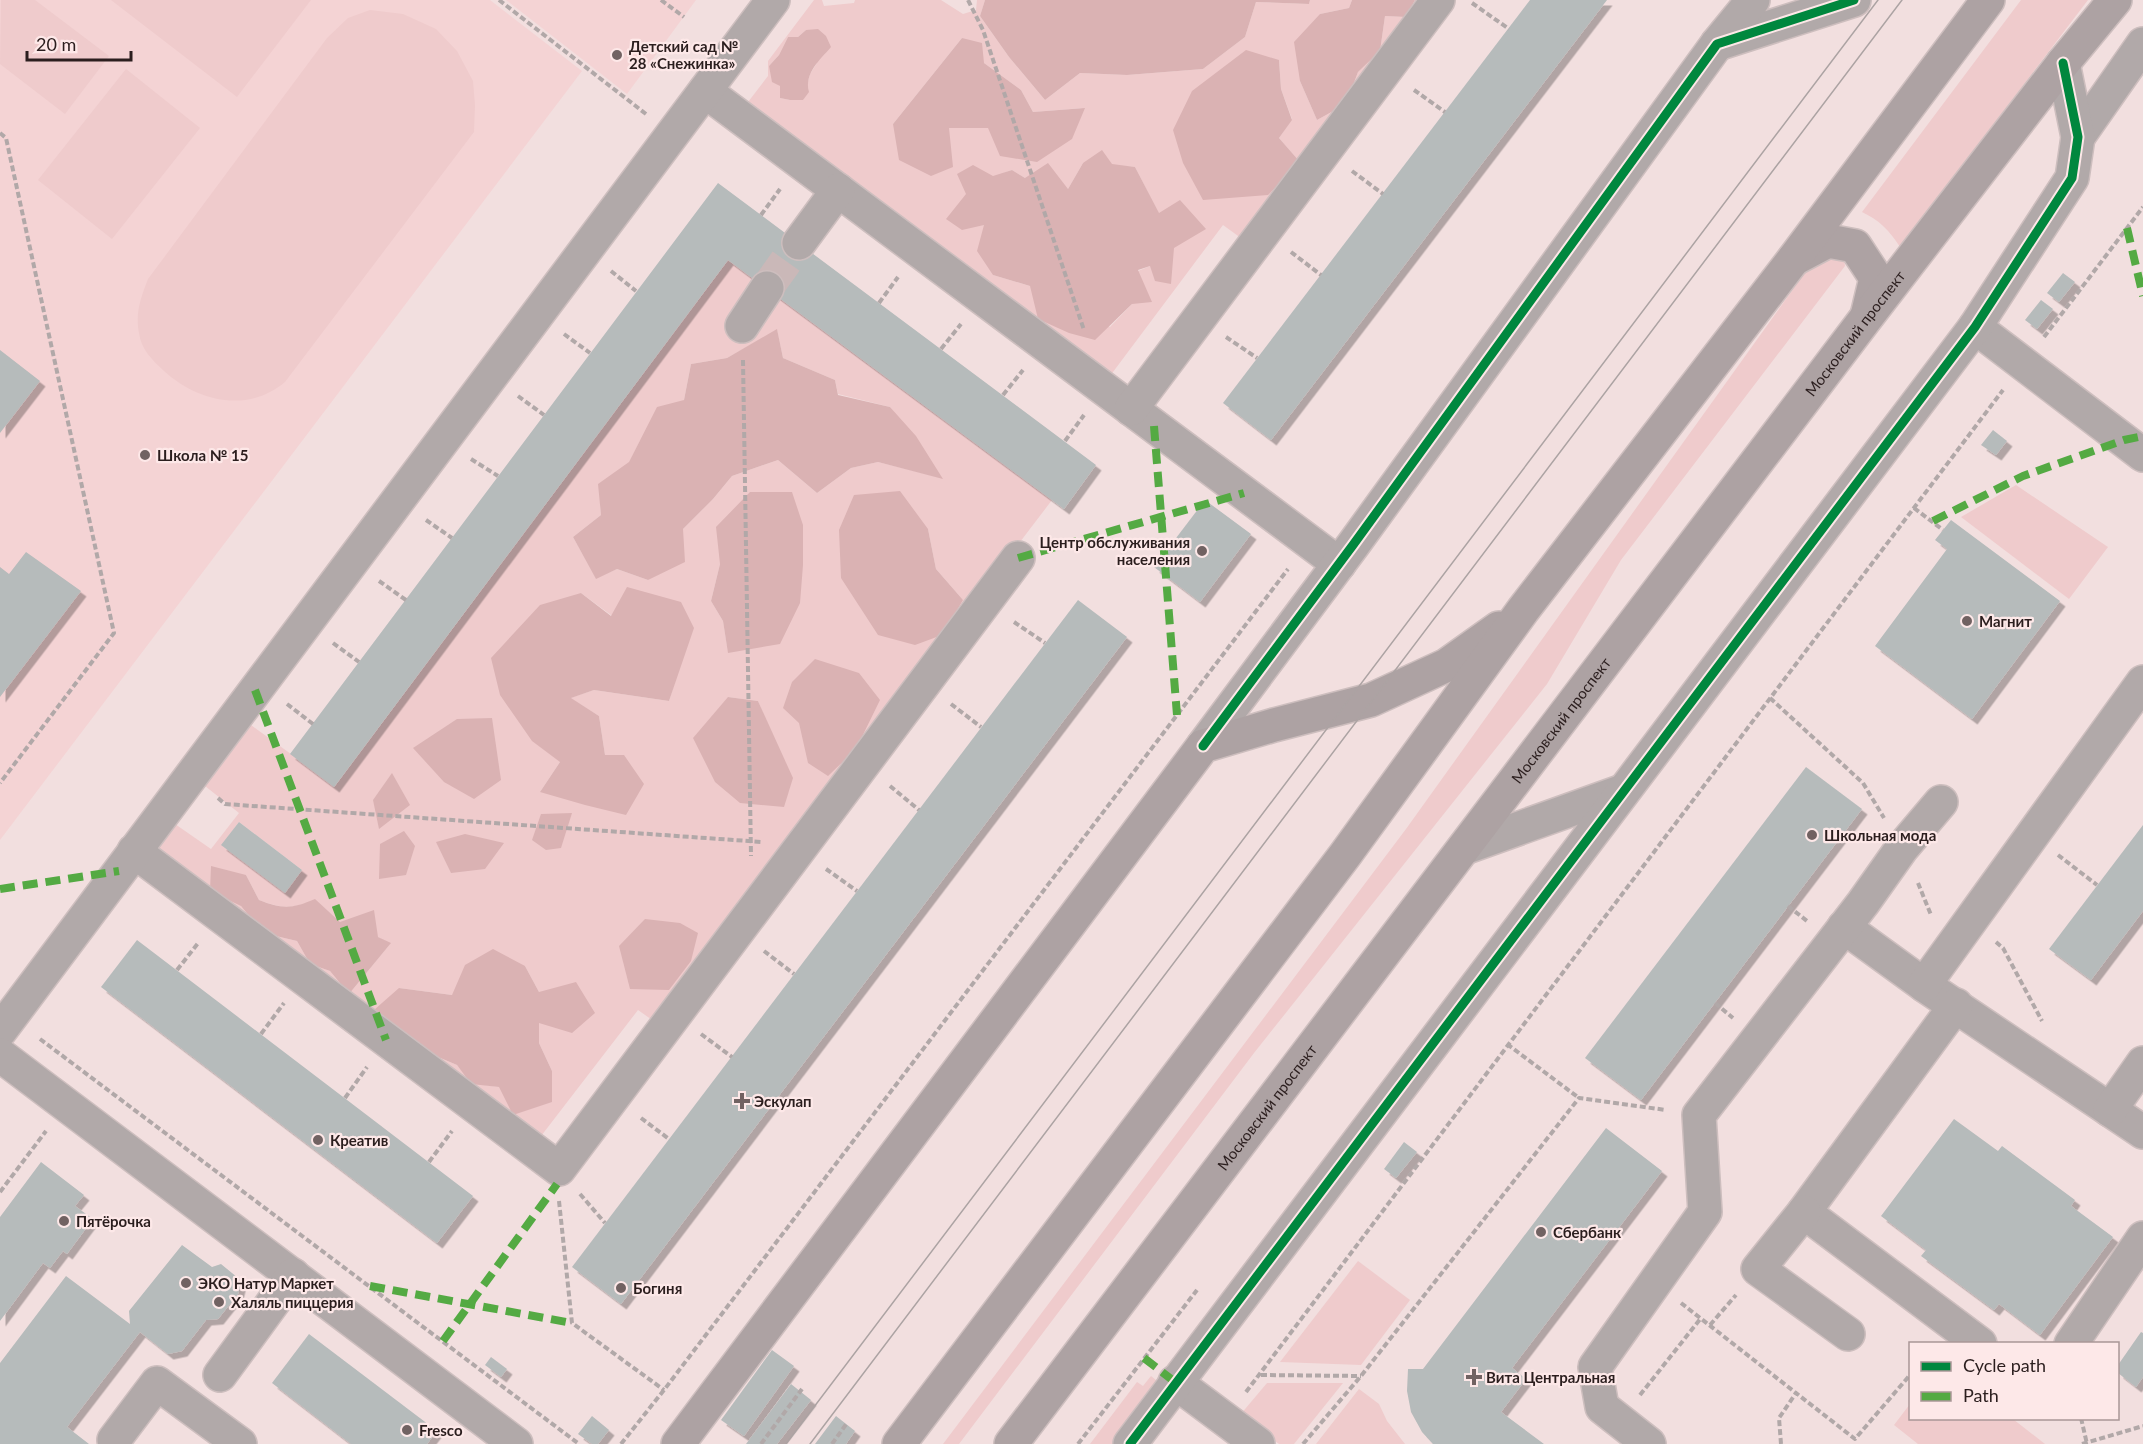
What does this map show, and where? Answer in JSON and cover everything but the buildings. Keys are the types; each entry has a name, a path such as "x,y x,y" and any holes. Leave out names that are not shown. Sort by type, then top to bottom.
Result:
{"main road":[{"path":"899,1444 1330,874 1523,610 1793,260 1988,0"},
{"name":"Московский проспект","path":"1011,1444 1866,318 2063,63 2115,0"},
{"path":"1793,260 1828,241 1855,246 1876,278 1866,318"},
{"path":"678,1444 1203,746 1371,700 1447,665 1523,610"}],"street":[{"path":"5,1024 773,0"},
{"path":"1131,409 1438,0"},
{"path":"1203,746 1339,564 1717,44 1753,0"},
{"path":"1717,44 1854,0"},
{"path":"2078,137 2143,44"},
{"path":"1130,1444 1975,327 2072,178 2078,137 2063,63"},
{"path":"705,91 1339,564"},
{"path":"799,243 838,190"},
{"path":"742,326 767,288"},
{"path":"1975,327 2143,455"},
{"path":"134,851 559,1169 1018,558"},
{"path":"1924,984 2143,682"},
{"path":"1464,848 1623,791"},
{"path":"1649,1444 1602,1407 1595,1367 1705,1212 1699,1115 1902,848 1941,802"},
{"path":"1844,927 2143,1132"},
{"path":"1848,1334 1758,1269 1804,1212 1956,1005"},
{"path":"0,1055 516,1444"},
{"path":"2110,1110 2143,1064"},
{"path":"1804,1212 1977,1342"},
{"path":"2072,1342 2143,1238"},
{"path":"220,1374 292,1275"},
{"path":"114,1440 157,1383 240,1444"},
{"path":"1175,1383 1258,1444"}],"path":[{"path":"499,0 673,135"},
{"path":"968,0 982,30 1085,333"},
{"path":"1467,0 1509,29"},
{"path":"663,1 684,17"},
{"path":"0,134 6,138 114,633 0,783"},
{"path":"1240,1398 1260,1376 1507,1044 2143,207"},
{"path":"742,326 752,911"},
{"path":"1914,508 1943,530"},
{"path":"621,1444 1309,542"},
{"path":"1770,698 1863,783 1902,848 1947,953"},
{"path":"189,778 225,804 802,844"},
{"path":"2033,836 2097,885"},
{"path":"1972,919 2003,948 2045,1027"},
{"path":"5,1024 579,1444"},
{"path":"1507,1044 1578,1098 1699,1115"},
{"path":"1303,1444 1361,1376 1578,1098"},
{"path":"0,1192 51,1124"},
{"path":"559,1169 557,1184 572,1323 664,1390"},
{"path":"1655,1283 1856,1441 1909,1377"},
{"path":"1078,1444 1197,1290"},
{"path":"1710,1325 1738,1293"},
{"path":"1619,1421 1701,1318"},
{"path":"1260,1376 1361,1376"},
{"path":"761,1444 802,1389"},
{"path":"1781,1444 1779,1418 1796,1393"},
{"path":"2081,1420 2085,1444 2143,1426"},
{"path":"832,1444 848,1423"}],"shaded area":[{"name":"Школа № 15","path":"0,0 490,0 582,71 0,840"},
{"path":"1,0 35,0 109,56 65,114 0,64"},
{"path":"111,0 311,0 237,97"},
{"name":"Детский сад № 28 «Снежинка»","path":"506,0 696,0 627,94"},
{"path":"814,0 822,0 824,6 854,3 855,0 941,0 963,14 976,10 977,0 985,0 980,16 1009,57 1045,100 1080,73 1127,75 1203,69 1245,37 1256,2 1309,4 1310,0 1352,0 1349,8 1320,14 1300,81 1317,120 1346,104 1358,72 1380,51 1385,16 1406,17 1415,0 1425,0 1245,241 1223,225 1110,376 745,106 768,76 768,61","holes":["806,30 817,63 810,74 803,100 780,98 780,86 769,66 779,55 788,37 798,37","962,38 984,63 1021,90 1033,112 1084,108 988,128 893,124","1279,60 1281,89 1292,119 1279,138 1300,162 1173,130","1083,163 1135,167 1159,214 1150,266 1138,271 1132,304 1110,327 1030,286 993,275 984,225 947,219 975,189 1012,170 1025,178 1068,189"]},
{"path":"985,0 1310,0 1309,4 1256,2 1245,37 1203,69 1127,75 1080,73 1045,100 1009,57 980,16"},
{"path":"1352,0 1415,0 1406,17 1385,16 1380,51 1358,72 1346,104 1317,120 1300,81 1294,42 1320,14 1349,8"},
{"path":"2021,0 2088,0 1900,247 1884,226 1862,212"},
{"path":"370,10 403,14 436,29 457,51 473,81 474,132 285,382 255,398 239,400 223,400 191,390 164,371 151,358 140,339 138,312 148,279 327,38 348,18"},
{"path":"818,29 826,36 831,47 811,73 809,92 803,100 780,98 780,86 772,82 769,66 779,55 788,37 798,37 806,30"},
{"path":"962,38 982,43 984,63 1021,90 1033,112 1085,108 1072,139 1037,162 1000,156 988,128 949,128 953,167 931,176 899,160 893,124"},
{"path":"1246,50 1279,60 1281,89 1292,120 1279,138 1300,162 1268,195 1203,200 1183,163 1173,130 1192,91"},
{"path":"126,69 200,128 112,239 38,180"},
{"path":"1102,150 1112,164 1135,167 1159,213 1180,200 1206,229 1174,248 1171,284 1155,281 1150,266 1138,270 1152,302 1132,304 1095,340 1069,333 1038,319 1030,286 993,275 977,251 984,225 962,230 946,219 966,194 957,174 973,165 993,176 1012,170 1025,178 1048,163 1068,189 1083,163"},
{"path":"1819,253 1844,258 1845,266 1621,560 1547,684 1254,1053 959,1444 943,1444 1406,829"},
{"path":"728,260 1052,500 655,1022 638,1010 538,1140 152,855 175,824 211,849 239,813 205,786 251,725 335,786","holes":["777,330 783,358 835,380 838,394 890,407 942,478 878,462 851,468 817,493 778,460 732,476 683,529 648,580 617,569 596,578 573,537 601,515 599,484 629,463 640,441 684,400 691,364 727,358","928,529 936,569 963,600 841,578","720,564 728,652 723,621 711,601","581,593 680,666 669,701 594,690 570,698 599,716 605,755 540,792 560,762","728,697 758,701 773,737","239,822 302,870 285,892 222,845","246,875 259,900 287,907 315,900 340,922 390,944 349,994 330,971 310,964 297,941 263,933 241,906","525,966 539,992 539,1043 552,1071 499,1087 471,1083 457,1065 431,1054 399,988 452,995"]},
{"path":"777,329 783,358 835,380 838,395 890,407 916,436 943,479 878,462 851,468 817,493 778,460 732,476 683,529 685,562 648,580 617,569 596,579 573,537 601,515 598,484 629,462 657,407 684,400 691,364 727,358"},
{"path":"2016,485 2108,547 2069,599 1961,517"},
{"path":"900,491 928,529 936,569 963,600 942,635 915,645 878,635 841,578 839,530 854,495"},
{"path":"750,492 792,492 803,525 800,603 780,644 728,653 723,621 711,601 720,564 716,527"},
{"path":"627,587 681,602 694,628 669,701 594,690 571,698 599,716 605,755 624,755 644,784 626,815 540,792 560,762 532,741 500,695 491,658 540,605 581,593 611,616"},
{"path":"815,659 859,673 880,700 856,749 828,776 808,763 799,723 783,708 792,682"},
{"path":"728,697 758,701 793,778 784,807 740,803 715,782 693,738"},
{"path":"492,718 501,780 474,799 444,782 413,748 457,719"},
{"path":"392,773 410,805 379,829 373,800"},
{"path":"572,813 561,848 546,850 532,840 541,814"},
{"path":"404,831 415,846 406,875 379,879 380,844"},
{"path":"465,834 504,843 485,869 451,873 436,842"},
{"path":"211,866 246,875 259,900 274,905 287,907 315,899 340,922 374,910 378,937 391,943 349,994 330,971 310,964 297,941 263,933 241,906 210,891"},
{"path":"645,919 680,923 698,933 691,961 669,990 630,989 619,946"},
{"path":"493,949 525,966 539,992 576,982 595,1013 572,1033 539,1023 539,1043 552,1071 552,1102 513,1115 499,1087 471,1084 457,1065 431,1054 374,1010 399,988 452,995 465,965"},
{"path":"1358,1261 1410,1300 1361,1365 1280,1362"},
{"path":"1151,1376 1162,1385 1117,1444 1090,1444 1137,1382 1143,1386"},
{"path":"1267,1383 1343,1383 1294,1444 1279,1444 1240,1415"},
{"path":"1359,1389 1379,1404 1387,1421 1405,1444 1316,1444"},
{"path":"1909,1405 1909,1420 2014,1420 2045,1444 1918,1444 1894,1425"}],"tunnel":[{"path":"767,288 799,243"}],"tram line":[{"path":"786,1444 1878,0"},
{"path":"810,1444 1902,0"}],"marked path":[{"path":"2127,228 2143,296"},
{"path":"1154,426 1177,715"},
{"path":"1933,521 2023,476 2124,440 2143,436"},
{"path":"1018,558 1244,493"},
{"path":"255,690 386,1040"},
{"path":"0,889 119,871"},
{"path":"443,1341 557,1184"},
{"path":"370,1286 572,1323"},
{"path":"1144,1358 1175,1382"}],"cycle path":[{"path":"1203,746 1353,545 1717,44 1854,0"},
{"path":"1130,1444 1975,327 2072,178 2078,137 2063,63"}],"place":[{"name":"Детский сад № 28 «Снежинка»","path":"617,55"},
{"name":"Школа № 15","path":"145,455"},
{"name":"Центр обслуживания населения","path":"1202,551"},
{"name":"Магнит","path":"1967,621"},
{"name":"Школьная мода","path":"1812,835"},
{"name":"Эскулап","path":"742,1101"},
{"name":"Креатив","path":"318,1140"},
{"name":"Пятёрочка","path":"64,1221"},
{"name":"Сбербанк","path":"1541,1232"},
{"name":"ЭКО Натур Маркет","path":"186,1283"},
{"name":"Богиня","path":"621,1288"},
{"name":"Халяль пиццерия","path":"219,1302"},
{"name":"Вита Центральная","path":"1474,1377"},
{"name":"Fresco","path":"407,1430"}]}
